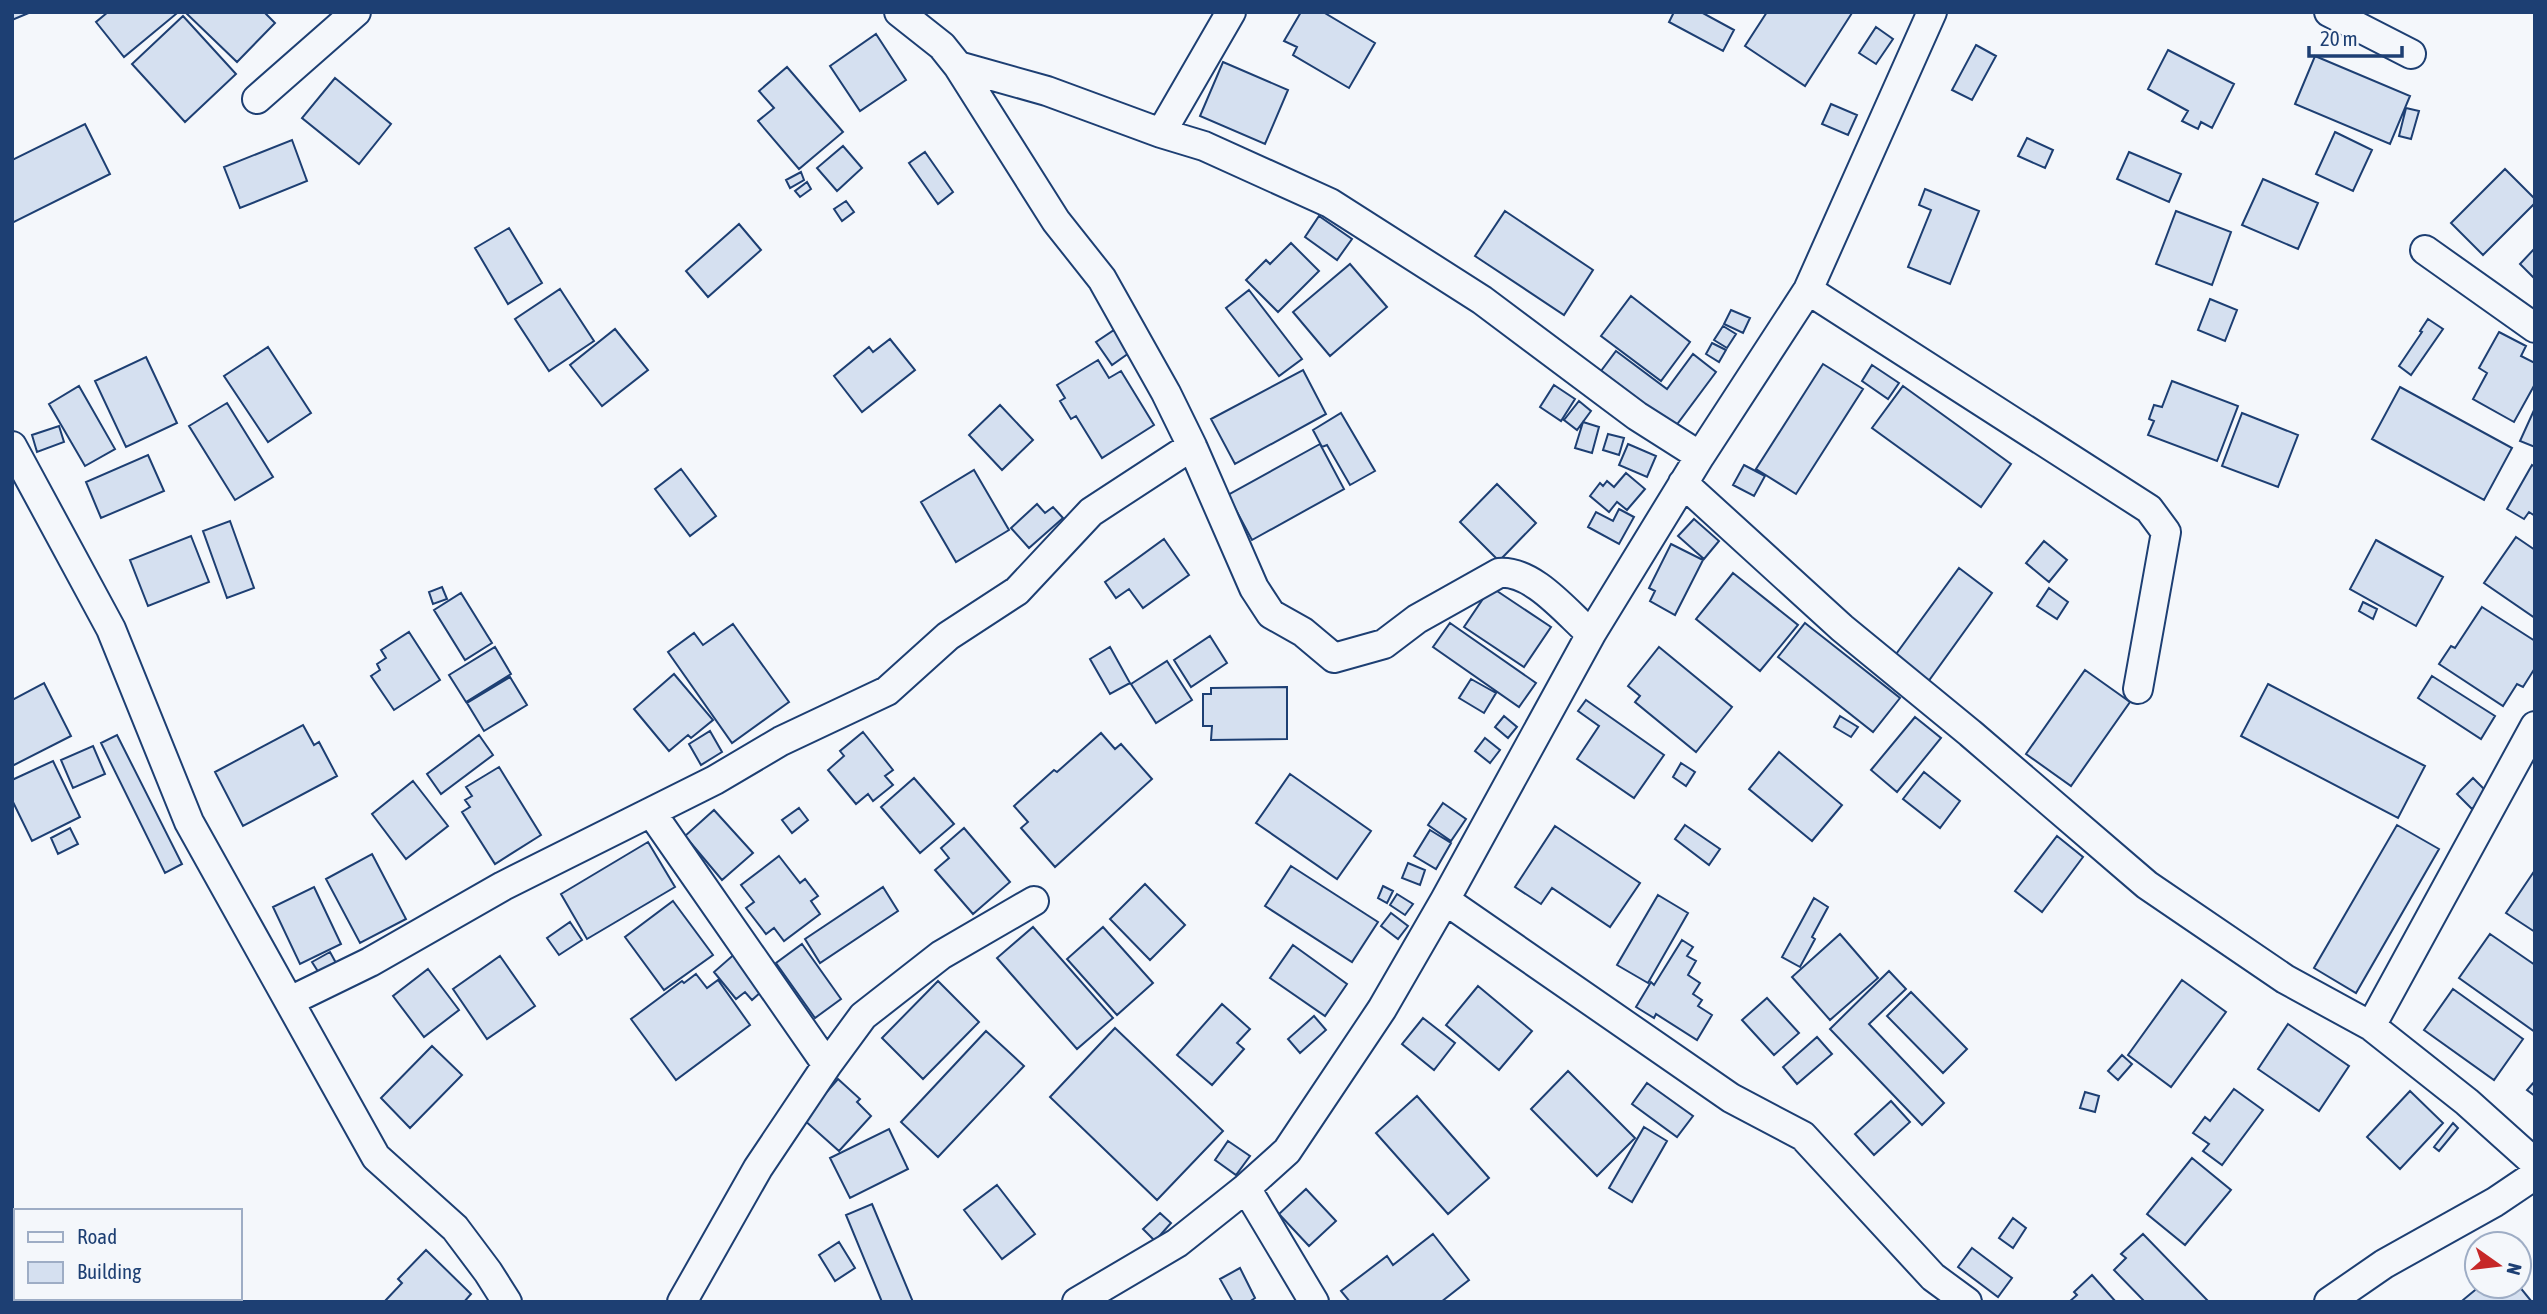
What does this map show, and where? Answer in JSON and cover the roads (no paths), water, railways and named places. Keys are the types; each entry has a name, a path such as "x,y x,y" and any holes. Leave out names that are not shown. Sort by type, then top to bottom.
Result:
{"street":[{"path":"257,99 356,12"},
{"path":"899,12 942,46 958,65 1049,211 1102,279 1166,393 1254,588 1271,614 1303,632 1334,658 1384,644 1417,619 1499,573 1510,572 1529,579 1591,634"},
{"path":"1161,133 1231,12"},
{"path":"2329,12 2411,54"},
{"path":"1077,1302 1177,1243 1287,1151 1382,1009 1591,634 1700,456 1808,290 1929,14"},
{"path":"958,65 1046,91 1204,146 1331,203 1482,300 1637,416 1700,456"},
{"path":"2426,250 2535,328"},
{"path":"1808,290 2149,509 2166,532 2138,689"},
{"path":"12,446 111,629 188,822 376,1157 455,1228 507,1302"},
{"path":"290,1001 370,962 503,886 715,780 781,741 887,691 948,636 1017,591 1091,512 1192,446"},
{"path":"1683,483 1842,628 1970,733 2147,885 2285,979 2371,1026 2467,1102 2535,1163"},
{"path":"2371,1026 2535,726"},
{"path":"651,812 827,1065"},
{"path":"1445,900 1731,1098 1803,1136 1933,1277 1967,1302"},
{"path":"682,1302 758,1168 863,1016 942,955 1034,901"},
{"path":"2329,1302 2384,1264 2495,1202 2535,1175"},
{"path":"1246,1188 1314,1302"}]}
